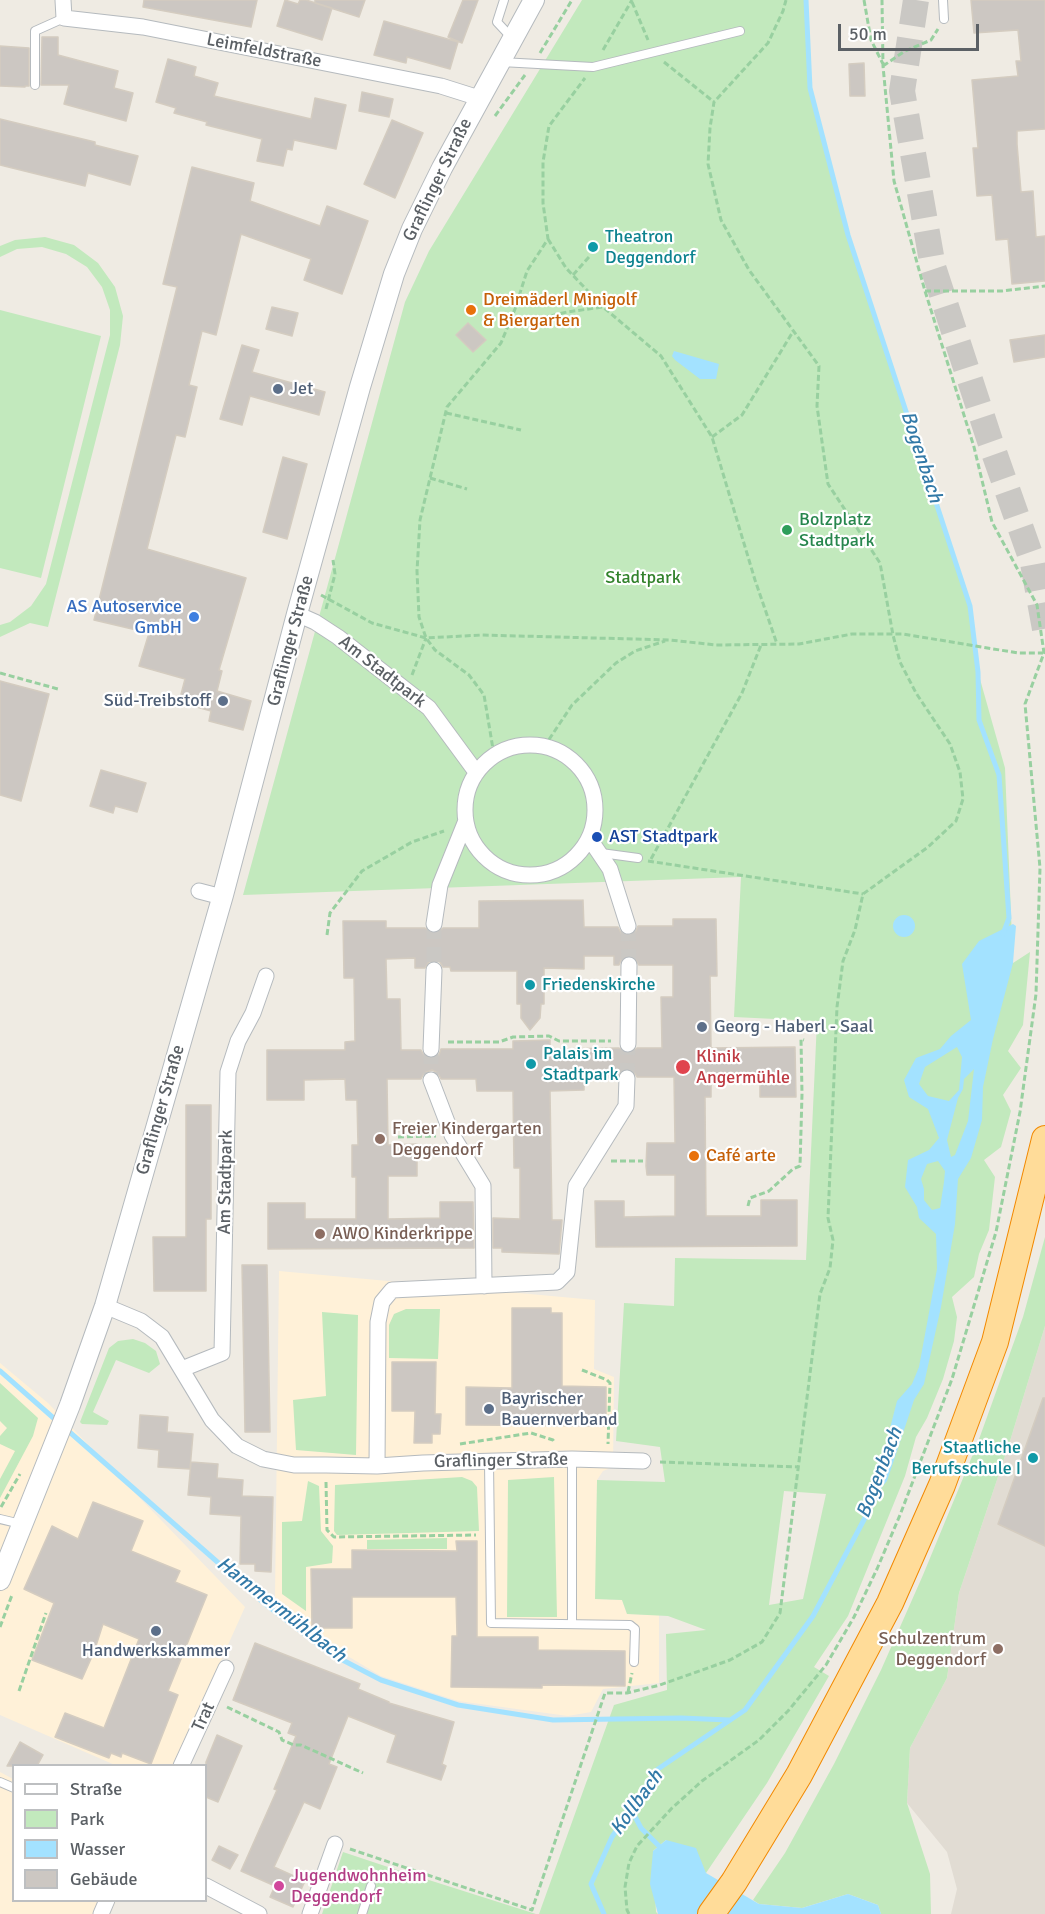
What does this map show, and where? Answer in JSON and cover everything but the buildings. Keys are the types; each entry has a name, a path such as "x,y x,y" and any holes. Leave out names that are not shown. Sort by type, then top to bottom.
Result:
{"highway":[{"path":"711,1914 799,1776 880,1623 942,1485 995,1342 1045,1139"}],"street":[{"path":"63,0 64,18"},
{"name":"Graflinger Straße","path":"0,1580 70,1405 105,1306 222,897 297,614 394,274 412,229 479,98 534,0"},
{"name":"Leimfeldstraße","path":"64,18 143,27 441,86 479,98"},
{"name":"Am Stadtpark","path":"297,614 315,622 338,637 429,708 476,772"},
{"path":"527,745 544,747 566,756 583,772 593,793 595,816 589,838 576,858 556,870 534,876 510,873 489,862 474,845 465,823 464,805 468,788 476,772 494,755 510,748 527,745"},
{"path":"434,924 440,885 465,823"},
{"path":"589,838 610,869 628,926"},
{"path":"199,891 222,897"},
{"path":"628,965 628,1042"},
{"path":"431,1046 434,970"},
{"name":"Am Stadtpark","path":"182,1370 222,1353 228,1072 238,1041 253,1013 266,976"},
{"path":"377,1466 378,1322 382,1302 392,1290 557,1282 567,1272 576,1186 626,1106 627,1078"},
{"path":"431,1080 452,1135 483,1186 484,1286"},
{"name":"Graflinger Straße","path":"105,1306 141,1321 162,1337 212,1420 237,1446 263,1459 294,1465 377,1466 449,1462 643,1461"},
{"name":"Trat","path":"182,1764 226,1668"},
{"path":"310,1914 336,1844"},
{"path":"207,1888 259,1914"}],"lane":[{"path":"504,0 497,22 513,38"},
{"path":"943,0 944,20"},
{"path":"35,85 35,31 64,18"},
{"path":"499,62 592,68 741,31"},
{"path":"600,853 638,858"},
{"path":"572,1460 572,1623"},
{"path":"489,1462 491,1623 630,1625 635,1629 634,1662"},
{"path":"0,1519 21,1524"},
{"path":"362,1914 371,1886"}],"path":[{"path":"491,121 534,64 572,0"},
{"path":"632,0 592,68 549,126 543,172 543,202 548,239 566,268 603,307 661,356 712,437 755,580 777,644"},
{"path":"336,1844 532,1910 605,1693 628,1692 660,1685 730,1660 762,1642 780,1613 820,1293 830,1268 833,1240 828,1218 837,1007 843,961 855,930 863,894 928,847 956,821 963,799 960,772 950,744 916,693 900,662 880,563 828,484 817,406 819,366 749,270 722,220 708,164 714,102 768,43 786,0"},
{"path":"864,0 871,40 883,66"},
{"path":"629,1914 625,1887 629,1863 637,1846 653,1827 702,1781 759,1740 788,1711 826,1665 854,1617 877,1569 952,1378 996,1232 1020,1112 1036,994 1040,868 1025,704 1045,654 1037,605 992,522 974,447 925,291 894,181 883,66 882,0"},
{"path":"883,66 905,51 931,40 944,20"},
{"path":"494,755 484,695 469,675 435,650 426,638 419,617 417,571 420,520 447,407 501,343 527,271 548,239"},
{"path":"573,275 589,257"},
{"path":"925,291 1002,291 1045,286"},
{"path":"508,326 567,312 603,307"},
{"path":"712,437 742,415 794,330"},
{"path":"446,413 521,430"},
{"path":"430,478 467,489"},
{"path":"325,611 335,574 333,562 335,554"},
{"path":"305,587 372,623 426,638 482,635 761,645 798,644 852,634 893,634 923,636 1018,653 1045,654"},
{"path":"406,689 426,638"},
{"path":"544,747 572,705 616,663 635,651 670,640"},
{"path":"650,861 742,693 761,645"},
{"path":"0,673 58,689"},
{"path":"327,935 330,913 362,871 412,842 465,823"},
{"path":"638,858 863,894"},
{"path":"431,1046 499,1042 513,1037 549,1036 559,1041 628,1042"},
{"path":"748,1206 750,1198 769,1191 793,1169 800,1166 802,1094 800,1058 801,1039 804,1040"},
{"path":"398,1137 452,1135"},
{"path":"591,1161 643,1161"},
{"path":"582,1370 610,1383 608,1461"},
{"path":"449,1462 452,1451 462,1443 531,1433 553,1440"},
{"path":"643,1461 799,1467"},
{"path":"326,1465 327,1530 334,1538 490,1535"},
{"path":"19,1691 46,1613"},
{"path":"628,1692 634,1662"},
{"path":"211,1700 279,1732 282,1740 301,1745 363,1773"}],"shaded area":[{"path":"279,1271 595,1300 594,1369 614,1377 613,1467 603,1471 597,1480 596,1599 622,1600 627,1614 659,1615 659,1683 603,1689 591,1712 568,1716 458,1701 381,1676 311,1634 275,1597"},
{"name":"Schulzentrum Deggendorf","path":"1045,1326 1045,1914 951,1914 957,1889 947,1852 907,1803 910,1748 947,1678 959,1593 1010,1441"},
{"path":"0,1363 48,1403 245,1607 174,1764 113,1764 0,1715"},
{"path":"0,1772 12,1778 12,1902 116,1902 110,1914 0,1914"}],"green space":[{"name":"Stadtpark","path":"582,0 806,0 810,88 848,235 970,606 978,672 1005,768 1013,963 1030,952 1023,1025 1008,1051 1021,1068 1003,1095 1011,1111 1001,1147 984,1160 995,1177 989,1230 979,1254 974,1277 952,1297 957,1317 954,1341 943,1379 927,1418 916,1437 905,1476 848,1616 814,1667 829,1676 767,1783 706,1873 666,1840 653,1851 656,1912 658,1914 539,1914 614,1705 667,1690 666,1634 706,1630 668,1616 627,1614 622,1600 595,1599 597,1480 665,1482 660,1447 616,1441 624,1303 674,1306 675,1258 806,1260 817,1021 734,1017 741,877 243,895 405,302 429,251","holes":["784,1491 826,1494 803,1599 769,1605"]},
{"path":"45,237 74,245 98,263 115,287 123,316 120,345 48,627 30,623 0,637 0,625 10,622 31,606 46,584 110,335 110,310 102,287 87,267 66,254 42,247 17,249 0,257 0,246 15,240"},
{"path":"0,310 101,336 41,578 0,568"},
{"path":"1045,1237 1045,1326 1010,1441 959,1593 947,1678 910,1748 907,1803 930,1874 931,1914 881,1914 878,1905 848,1894 802,1908 759,1904 753,1900 785,1853 834,1764 881,1670 923,1575 978,1442 1023,1317"},
{"path":"406,1309 440,1309 438,1359 389,1358 389,1325 394,1314"},
{"path":"322,1312 358,1315 356,1455 296,1450 293,1400 326,1396"},
{"path":"133,1339 145,1343 156,1351 160,1364 149,1373 116,1360 93,1412 109,1421 107,1425 82,1424 80,1422 109,1348 118,1341"},
{"path":"0,1383 38,1418 33,1436 0,1498 0,1479 15,1451 0,1444 0,1436 7,1428 0,1421"},
{"path":"462,1477 472,1481 477,1487 479,1531 337,1535 334,1531 335,1485"},
{"path":"554,1477 557,1617 507,1617 508,1480"},
{"path":"308,1481 319,1486 321,1531 333,1546 332,1563 306,1567 306,1611 282,1594 282,1522 302,1521"},
{"path":"447,1538 447,1549 367,1549 367,1540"},
{"path":"343,1852 391,1868 536,1914 322,1914"}],"water":[{"path":"674,351 719,364 716,379 700,379 675,360 672,356"},
{"path":"904,915 912,918 915,926 912,934 904,937 896,934 893,926 896,918"},
{"path":"1013,924 1016,926 1013,963 983,1087 982,1120 971,1158 958,1179 955,1224 941,1307 924,1384 914,1400 887,1481 877,1493 874,1490 897,1401 912,1384 919,1367 937,1269 936,1234 919,1218 917,1207 905,1187 908,1160 929,1150 939,1138 928,1109 909,1097 904,1080 916,1058 940,1049 951,1036 971,1020 962,964 979,941","holes":["957,1047 962,1057 959,1090 949,1101 928,1096 919,1084 925,1067","974,1069 968,1121 955,1155 951,1157 947,1140 964,1079","938,1161 945,1171 940,1208 932,1210 924,1200 921,1179 927,1164"]},
{"path":"666,1840 696,1848 706,1873 759,1904 802,1908 848,1894 878,1905 881,1914 658,1914 650,1884 653,1851"}],"waterway":[{"name":"Bogenbach","path":"806,0 810,88 848,235 970,606 978,672 979,720 999,775 1009,918 1003,934"},
{"name":"Hammermühlbach","path":"0,1371 58,1422"},
{"name":"Hammermühlbach","path":"65,1428 264,1603 331,1654 381,1680 458,1705 553,1720 681,1718 729,1720"},
{"name":"Bogenbach","path":"604,1914 591,1884 612,1837 658,1769 745,1710 813,1616 879,1488"},
{"name":"Kollbach","path":"631,1809 641,1828 659,1846"}],"tunnel":[{"path":"916,0 902,91 933,267 1033,563 1045,629"},
{"path":"434,924 434,970"},
{"path":"628,926 629,965"},
{"path":"627,1078 628,1044"},
{"path":"431,1049 431,1080"}],"place":[{"name":"Theatron Deggendorf","path":"593,247"},
{"name":"Dreimäderl Minigolf & Biergarten","path":"471,310"},
{"name":"Jet","path":"278,389"},
{"name":"Bolzplatz Stadtpark","path":"787,530"},
{"name":"AS Autoservice GmbH","path":"194,617"},
{"name":"Süd-Treibstoff","path":"223,701"},
{"name":"AST Stadtpark","path":"597,837"},
{"name":"Friedenskirche","path":"530,985"},
{"name":"Georg - Haberl - Saal","path":"702,1027"},
{"name":"Palais im Stadtpark","path":"531,1064"},
{"name":"Klinik Angermühle","path":"683,1067"},
{"name":"Freier Kindergarten Deggendorf","path":"380,1139"},
{"name":"Café arte","path":"694,1156"},
{"name":"AWO Kinderkrippe","path":"320,1234"},
{"name":"Bayrischer Bauernverband","path":"489,1409"},
{"name":"Staatliche Berufsschule I","path":"1033,1458"},
{"name":"Handwerkskammer","path":"156,1631"},
{"name":"Schulzentrum Deggendorf","path":"998,1649"},
{"name":"Jugendwohnheim Deggendorf","path":"279,1886"}]}
